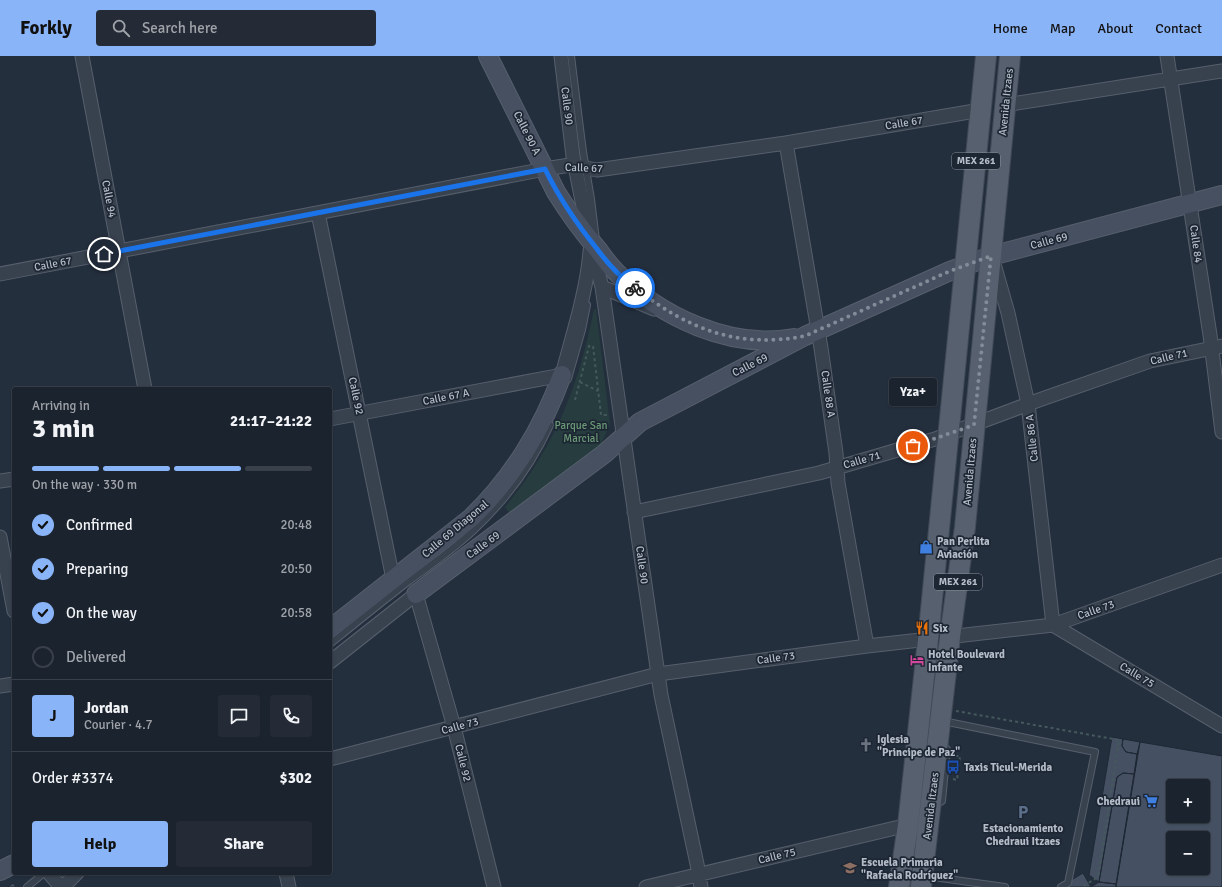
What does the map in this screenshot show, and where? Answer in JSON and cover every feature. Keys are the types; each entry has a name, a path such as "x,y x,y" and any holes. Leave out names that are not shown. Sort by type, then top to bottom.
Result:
{"main road":[{"name":"Calle 90 A","path":"488,56 556,192 593,248 624,281 659,306 692,325 710,332 742,339 771,341 784,340 811,334"},
{"name":"Avenida Itzaes","path":"900,880 908,825 928,640 986,56"},
{"name":"Avenida Itzaes","path":"926,877 932,815 945,748 950,637 965,527 1010,56"},
{"name":"Calle 69","path":"416,594 598,458 624,438 640,422 811,334 950,271 991,256 1222,195"},
{"name":"Calle 69 Diagonal","path":"332,630 393,579 471,518 498,490 528,448 564,379"},
{"path":"0,871 12,865"}],"street":[{"name":"Calle 94","path":"82,56 145,387"},
{"name":"Calle 90","path":"561,56 576,164 602,287 661,695 700,881"},
{"name":"Calle 84","path":"1167,56 1190,204 1217,347 1222,432"},
{"path":"1005,105 1222,71"},
{"name":"Calle 67","path":"0,274 545,169 576,164 597,170 786,143 981,110"},
{"name":"Calle 88 A","path":"786,143 811,334 836,453 838,483 867,646"},
{"name":"Calle 92","path":"318,213 393,579"},
{"name":"Calle 69 Diagonal","path":"564,379 593,248"},
{"name":"Calle 86 A","path":"991,256 1008,313 1028,404 1052,625"},
{"path":"602,287 692,325"},
{"name":"Calle 71","path":"634,512 837,468 949,434 1028,404 1150,361 1217,347"},
{"name":"Calle 67 A","path":"332,419 564,379"},
{"path":"0,481 12,478"},
{"path":"0,537 12,600"},
{"name":"Calle 73","path":"332,758 658,674 867,646 1052,625 1222,566"},
{"path":"332,660 416,594"},
{"name":"Calle 92","path":"416,594 454,727 494,887"},
{"name":"Calle 75","path":"1052,625 1222,726"},
{"path":"0,686 12,684"},
{"name":"Calle 75","path":"646,887 700,881 908,825"},
{"path":"51,875 62,887 75,875"},
{"path":"286,875 289,887"}],"lane":[{"path":"571,56 576,164"},
{"path":"332,631 449,550 473,531 488,516 520,478 543,440 551,422"},
{"path":"946,716 1095,752 1068,883 1061,887"},
{"path":"27,887 42,875"},
{"path":"900,880 926,877 1005,887"}],"path":[{"path":"575,400 589,346 593,346 601,416 612,414"},
{"path":"580,382 598,391"},
{"path":"946,716 1119,740 1098,877 1082,887"},
{"path":"945,748 960,756 957,780 948,779"}],"green space":[{"name":"Parque San Marcial","path":"594,309 596,309 610,424 600,447 510,514 505,507 523,484 538,461 563,414 581,364"}],"building":[{"path":"1112,737 1123,739 1122,746 1126,752 1137,754 1134,774 1123,773 1117,777 1099,882 1089,875"},
{"path":"1123,739 1140,742 1137,754 1126,752 1122,746"},
{"name":"Chedraui","path":"1140,742 1222,756 1222,887 1116,887"},
{"path":"1123,773 1134,774 1116,884 1099,882 1117,777"},
{"path":"1083,873 1091,887 1064,887 1063,885"},
{"path":"1099,882 1116,884 1116,887 1091,887"},
{"path":"13,883 16,887 8,887"}],"way so far":[{"path":"635,288 659,306 692,325 710,332 742,339 771,341 784,340 805,336 950,271 991,256 974,425 913,446"}],"place":[{"name":"Yza+","path":"913,446"},
{"name":"Pan Perlita Aviación","path":"926,547"},
{"name":"Six","path":"922,628"},
{"name":"Hotel Boulevard Infante","path":"917,660"},
{"name":"Iglesia \"Principe de Paz\"","path":"866,745"},
{"name":"Taxis Ticul-Merida","path":"953,767"},
{"name":"Chedraui","path":"1151,801"},
{"name":"Estacionamiento Chedraui Itzaes","path":"1023,812"},
{"name":"Escuela Primaria \"Rafaela Rodríguez\"","path":"850,868"}],"route":[{"path":"104,254 545,169 556,192 590,241 624,281 635,288"}]}
